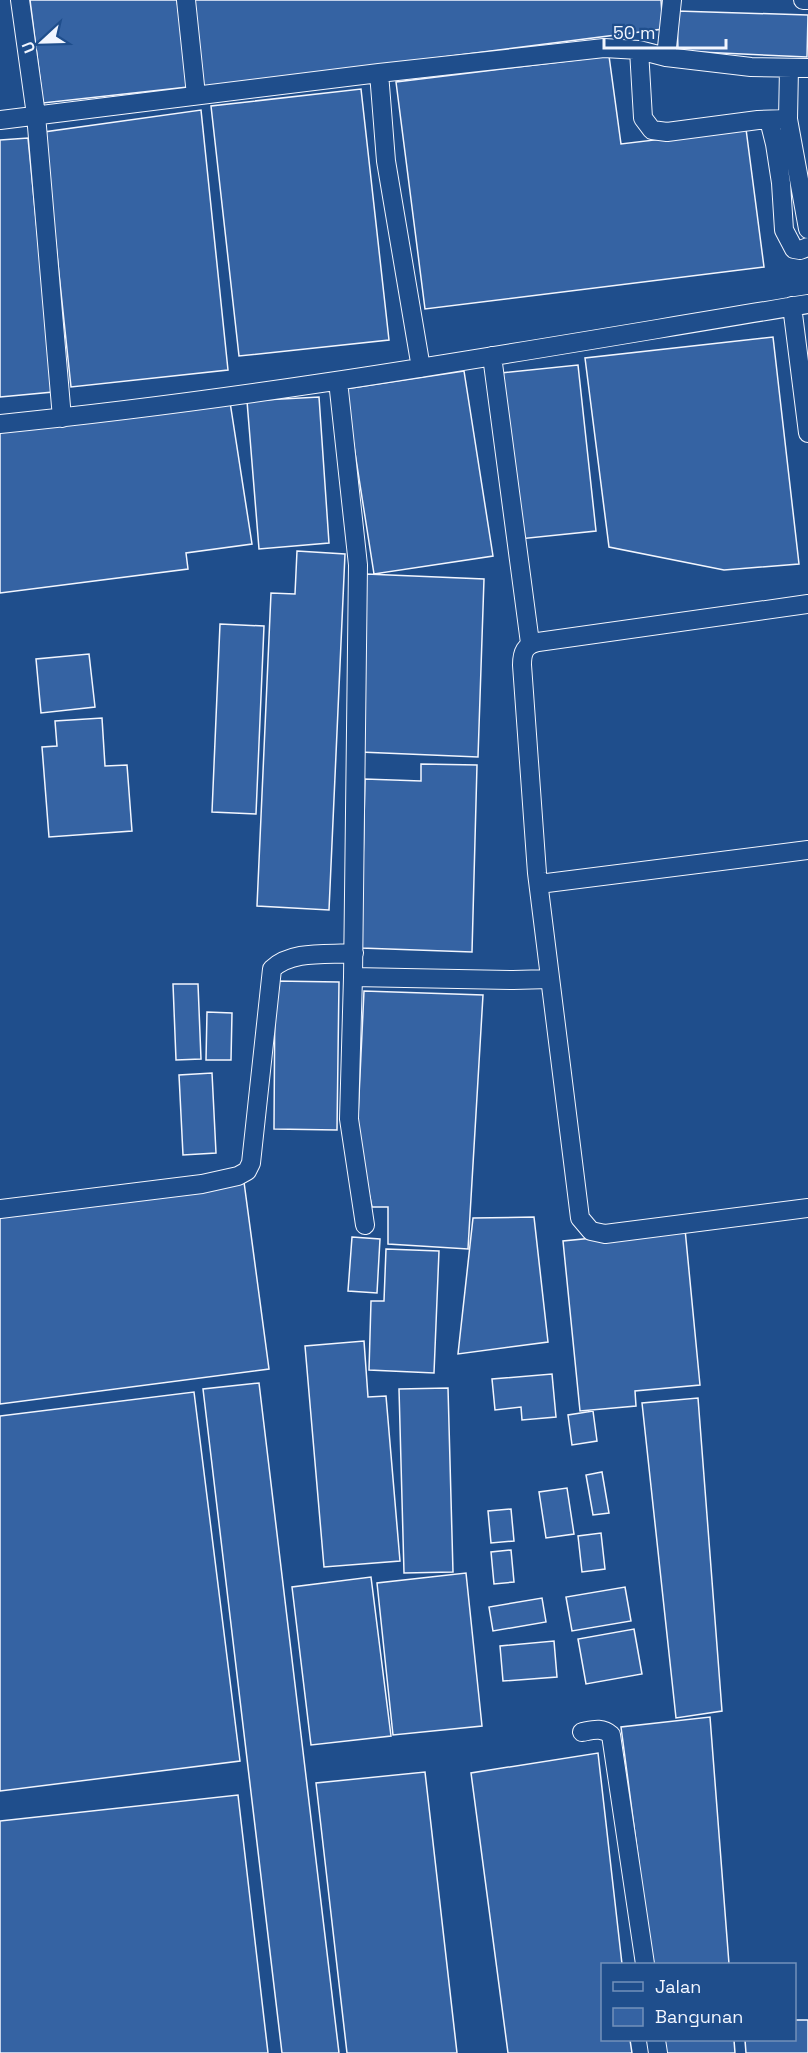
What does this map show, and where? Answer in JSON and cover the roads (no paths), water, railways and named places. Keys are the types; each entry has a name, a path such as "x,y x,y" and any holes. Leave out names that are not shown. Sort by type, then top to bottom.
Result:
{"lane":[{"path":"20,0 36,115 62,418"},
{"path":"186,0 196,95"},
{"path":"666,57 672,0"},
{"path":"802,0 808,0"},
{"path":"0,120 379,73 604,48 639,50 666,57 751,67 808,68"},
{"path":"639,50 643,118 652,130 667,132 788,119"},
{"path":"789,68 788,119 808,229"},
{"path":"379,73 386,161 421,368"},
{"path":"769,120 781,183 784,230 794,249 800,250 808,247"},
{"path":"0,424 62,418 338,381 800,305 808,433"},
{"path":"492,356 530,644"},
{"path":"338,381 358,564 354,953 349,1119 365,1226"},
{"path":"808,604 530,644 522,654 539,884 580,1218 591,1231 605,1234 808,1209"},
{"path":"539,884 808,850"},
{"path":"0,1209 202,1184 238,1176 247,1171 250,1162 272,969 290,957 354,953"},
{"path":"353,977 550,979"},
{"path":"582,1732 599,1729 606,1730 611,1735 645,1963"}]}
